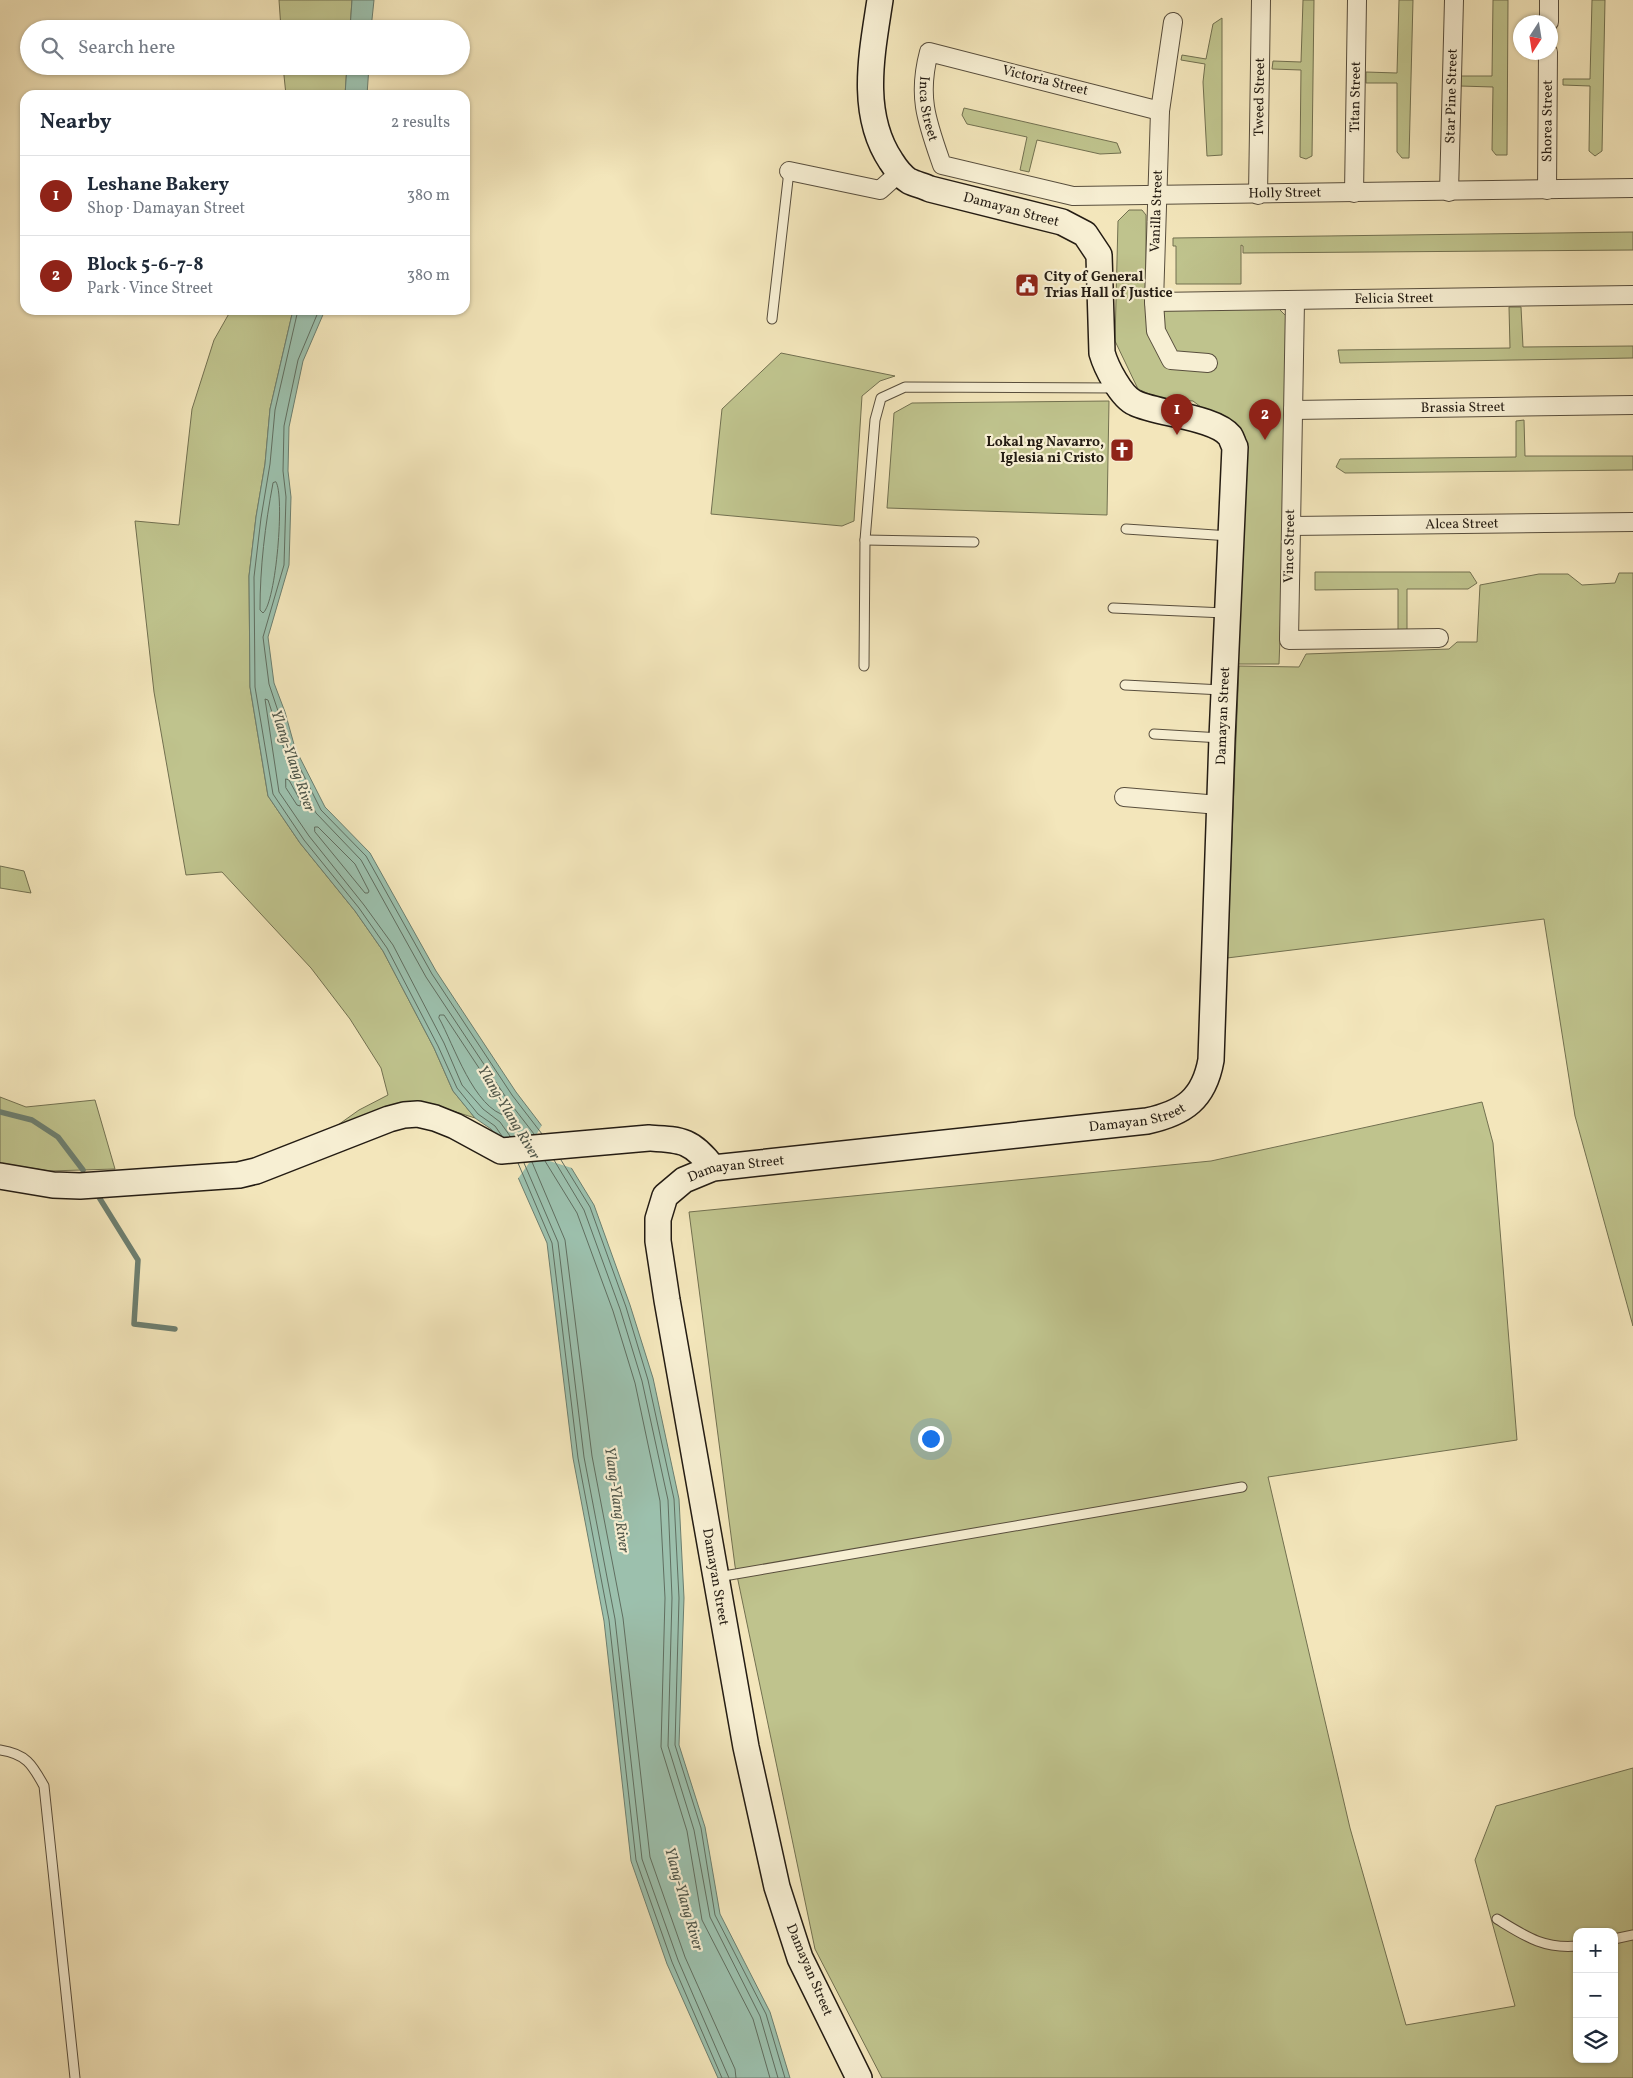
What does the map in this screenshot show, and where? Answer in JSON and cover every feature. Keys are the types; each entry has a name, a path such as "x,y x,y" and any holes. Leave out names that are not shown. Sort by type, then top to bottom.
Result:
{"street":[{"name":"Damayan Street","path":"859,2078 800,1958 777,1887 746,1747 715,1578 658,1241 658,1219 666,1196 684,1180 713,1168 1147,1121 1179,1112 1203,1087 1211,1060 1219,805 1234,447 1230,436 1206,424 1134,403 1120,388 1106,367 1102,353 1100,255 1084,234 1062,222 930,189 910,181 900,174 883,148 875,130 873,113 871,62 880,0"},
{"name":"Tweed Street","path":"1258,195 1261,0"},
{"name":"Titan Street","path":"1354,193 1358,0"},
{"name":"Star Pine Street","path":"1449,192 1454,0"},
{"path":"1549,0 1549,15"},
{"name":"Vanilla Street","path":"1173,22 1160,111 1154,302 1156,331 1172,360 1208,363"},
{"name":"Victoria Street","path":"929,52 1160,111"},
{"name":"Inca Street","path":"929,52 924,70 924,115 942,165"},
{"name":"Shorea Street","path":"1547,190 1548,60"},
{"name":"Holly Street","path":"942,165 1073,196 1158,197 1633,188"},
{"path":"789,170 880,190 900,174"},
{"name":"Felicia Street","path":"1154,302 1633,295"},
{"name":"Vince Street","path":"1295,301 1289,640 1439,638"},
{"name":"Brassia Street","path":"1293,410 1633,405"},
{"name":"Alcea Street","path":"1290,526 1633,522"},
{"path":"1124,798 1219,805"},
{"path":"0,1176 53,1185 80,1186 238,1175 256,1171 389,1119 418,1114 455,1126 501,1151 649,1138 671,1139 685,1142 700,1150 713,1168"}],"lane":[{"path":"772,318 789,170"},
{"path":"864,666 865,540 875,420 881,398 905,387 1120,388"},
{"path":"1126,530 1231,536"},
{"path":"865,540 974,542"},
{"path":"1113,608 1228,614"},
{"path":"1125,685 1224,691"},
{"path":"1154,734 1222,738"},
{"path":"715,1578 1242,1487"},
{"path":"0,1750 10,1752 32,1764 44,1786 75,2078"},
{"path":"1498,1920 1533,1941 1550,1946 1573,1946"},
{"path":"1618,1938 1633,1935"}],"green space":[{"path":"279,0 352,0 351,20 280,20"},
{"path":"1303,0 1314,0 1312,156 1306,159 1300,157 1301,70 1272,69 1273,61 1301,62"},
{"path":"1399,0 1413,0 1409,158 1402,158 1397,152 1397,83 1366,83 1366,72 1397,73"},
{"path":"1493,0 1508,0 1507,155 1496,155 1492,150 1493,87 1460,86 1460,76 1492,76"},
{"path":"1592,0 1605,0 1602,151 1595,156 1589,151 1590,86 1563,85 1563,79 1590,79"},
{"path":"1222,18 1222,155 1207,156 1203,82 1205,64 1181,60 1182,55 1206,59 1213,24"},
{"path":"284,75 346,75 345,90 285,90"},
{"path":"964,108 1117,143 1121,153 1100,154 1037,140 1029,172 1020,170 1027,137 967,124 962,115"},
{"path":"1129,210 1142,210 1146,215 1146,309 1279,309 1287,317 1288,427 1279,664 1238,664 1247,452 1234,422 1205,410 1193,401 1158,398 1138,389 1115,341 1118,221"},
{"path":"1633,232 1633,250 1243,253 1243,246 1241,245 1241,284 1176,284 1176,246 1173,246 1173,238"},
{"path":"1509,307 1521,307 1523,347 1633,346 1633,358 1340,363 1338,350 1510,348"},
{"path":"228,315 292,315 270,409 265,464 249,576 250,687 268,796 300,843 355,911 383,951 434,1048 453,1091 475,1118 440,1107 328,1132 359,1110 388,1095 381,1068 350,1019 311,968 222,872 186,875 154,692 135,521 179,525 192,409 214,340"},
{"path":"781,353 895,376 880,381 862,396 854,521 842,526 711,514 722,409"},
{"path":"1109,401 1107,515 887,508 894,413 912,403"},
{"path":"1524,420 1525,456 1633,456 1633,470 1345,473 1336,467 1340,459 1516,457 1516,421"},
{"path":"1315,572 1470,572 1477,583 1468,589 1407,589 1407,630 1398,630 1398,589 1315,590"},
{"path":"1619,573 1633,573 1633,1326 1575,1116 1544,919 1227,958 1239,666 1299,667 1306,654 1449,649 1457,642 1477,642 1480,585 1539,574 1568,574 1582,585 1615,583"},
{"path":"0,866 24,871 31,893 0,888"},
{"path":"0,1097 26,1107 95,1100 115,1169 49,1171 0,1163"},
{"path":"1482,1102 1493,1143 1517,1440 1268,1477 1350,1828 1406,2025 1515,2006 1475,1860 1496,1806 1633,1768 1633,2078 882,2078 815,1949 735,1566 689,1212 1211,1161"}],"water":[{"path":"352,0 374,0 372,20 351,20"},
{"path":"346,75 368,75 367,90 345,90"},
{"name":"Ylang-Ylang River","path":"292,315 323,315 303,361 289,427 288,471 291,497 289,565 268,637 274,683 285,712 295,748 325,807 370,853 436,971 516,1092 561,1151 594,1205 630,1305 653,1378 679,1499 684,1598 679,1745 705,1827 720,1914 770,2012 790,2078 718,2078 667,1964 631,1861 604,1621 573,1458 547,1243 509,1157 491,1129 475,1118 453,1091 434,1048 383,951 355,911 300,843 268,796 250,687 249,576 265,464 270,409"}],"pier":[{"path":"543,1123 575,1169 540,1158 529,1163 517,1180 495,1136 523,1144 534,1139"}],"waterway":[{"path":"0,1112 32,1120 58,1137 83,1170"},
{"path":"97,1194 138,1260 134,1324 175,1329"}],"place":[{"name":"City of General Trias Hall of Justice","path":"1027,285"},
{"name":"Leshane Bakery","path":"1177,435"},
{"name":"Block 5-6-7-8","path":"1265,440"},
{"name":"Lokal ng Navarro, Iglesia ni Cristo","path":"1122,450"}]}
